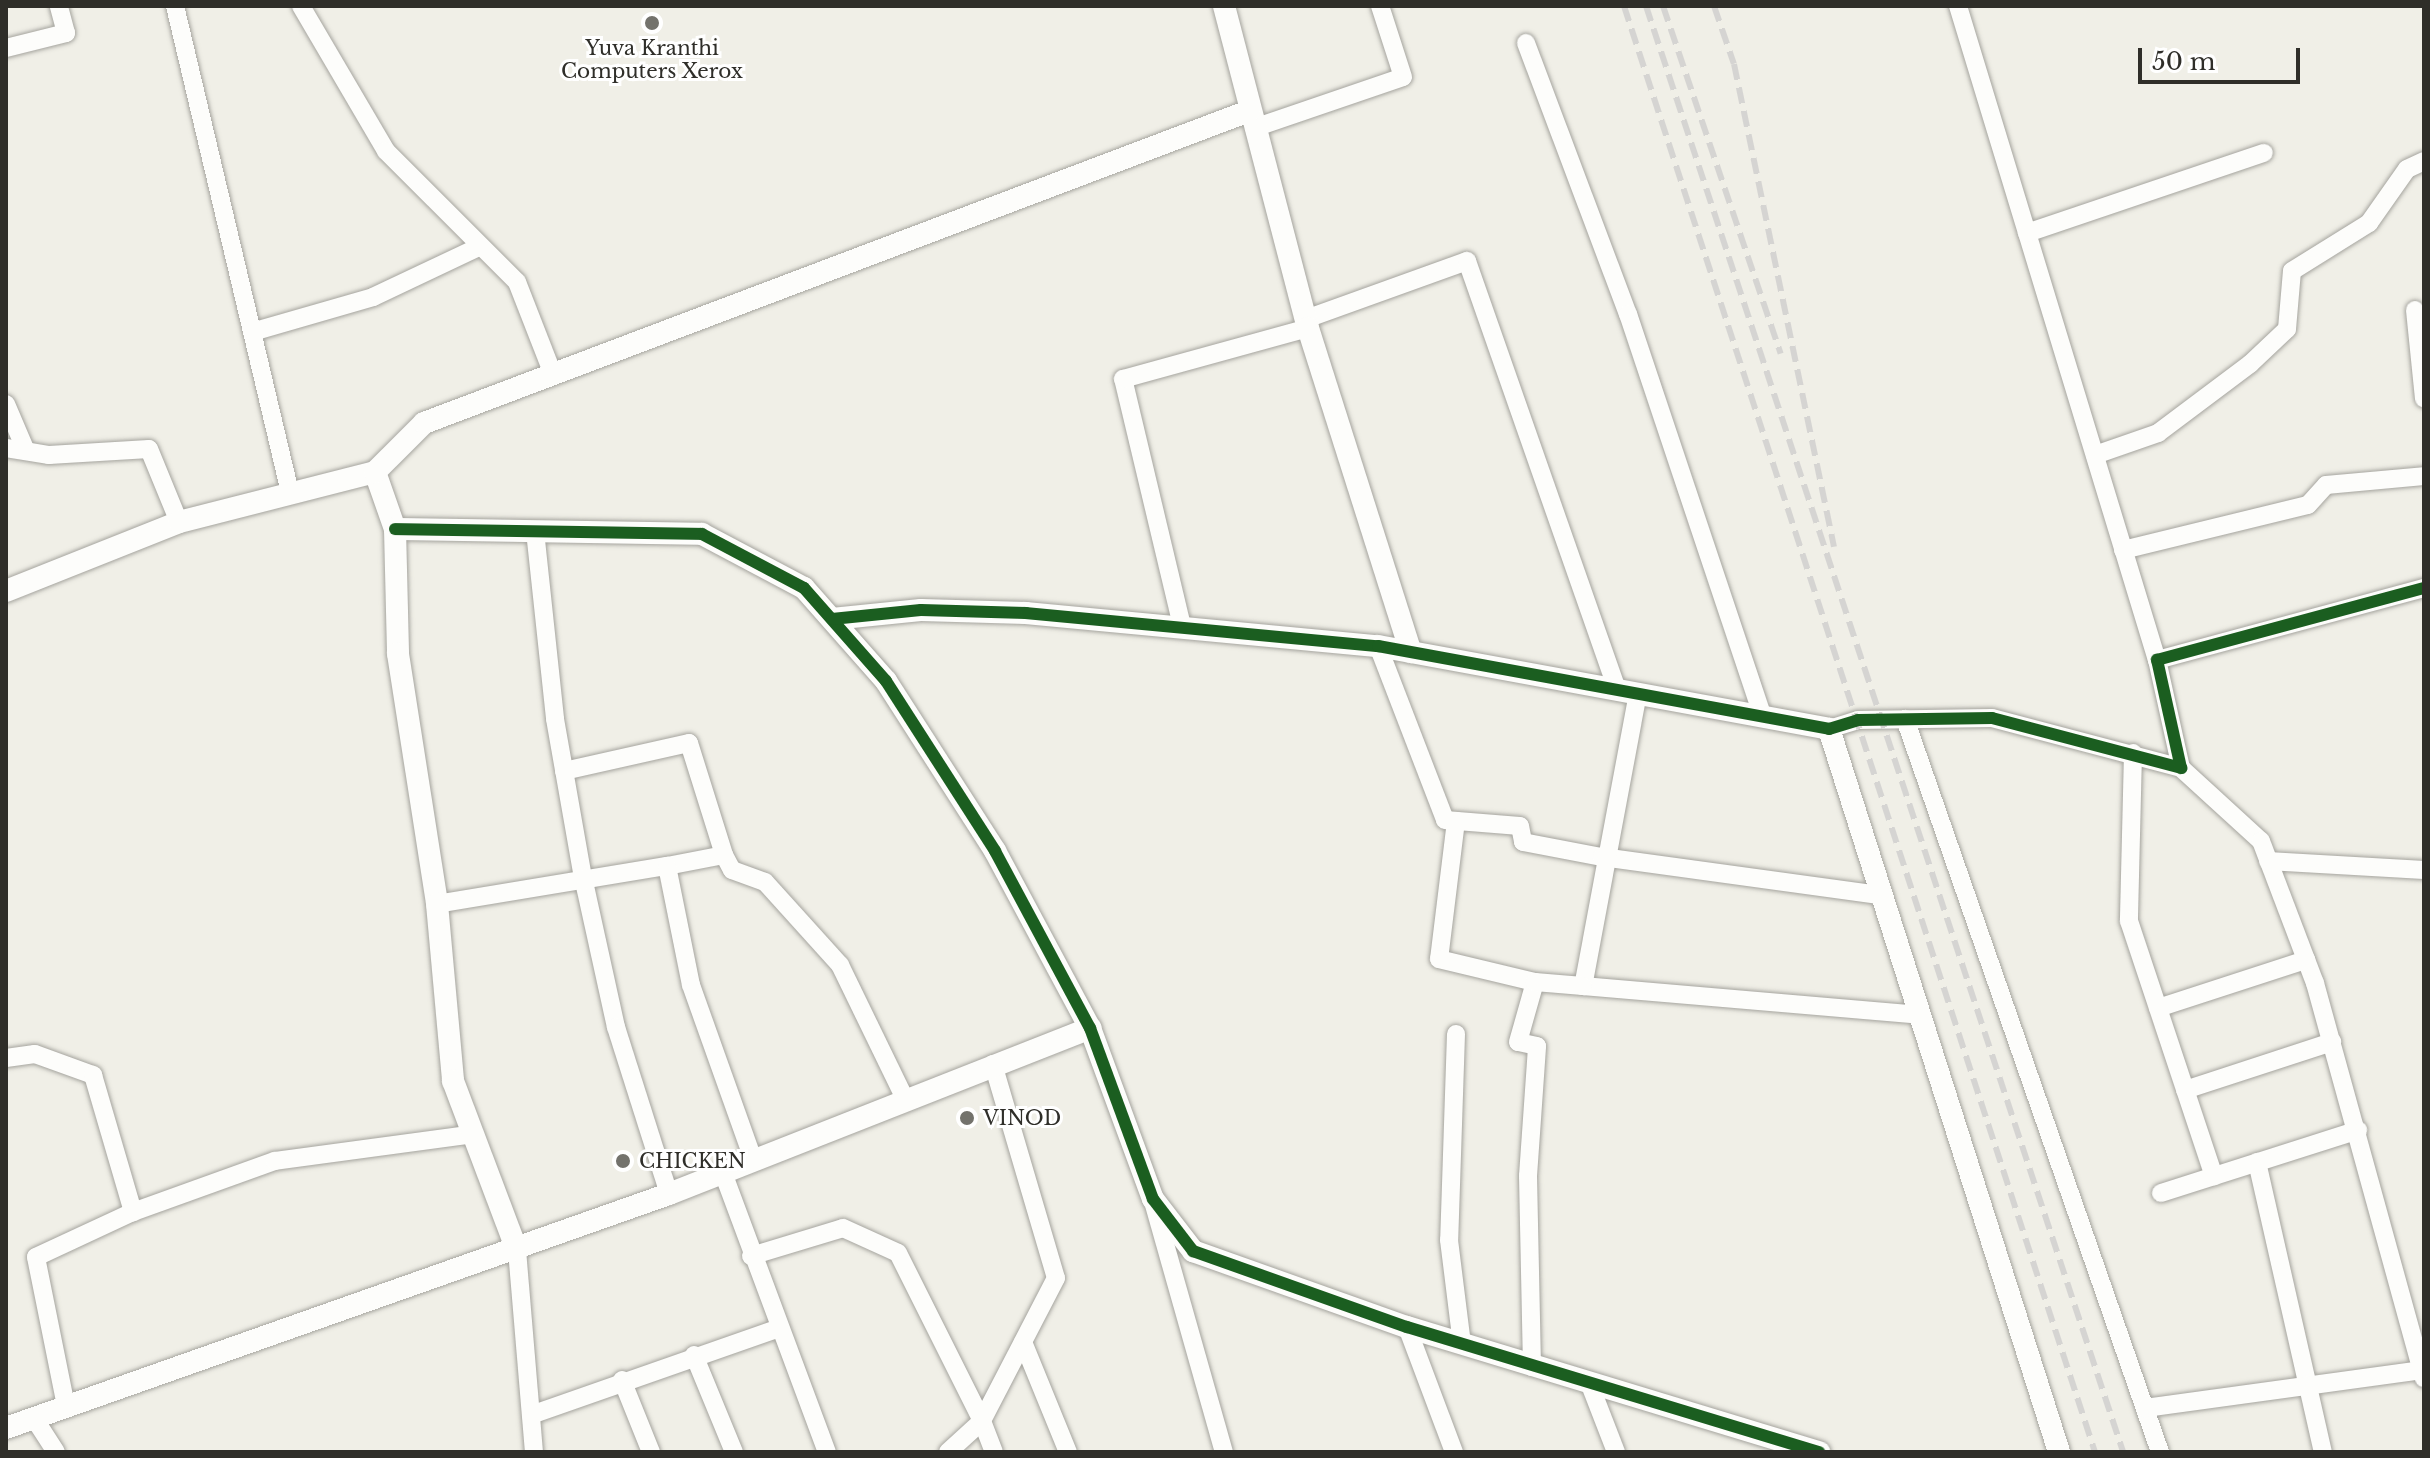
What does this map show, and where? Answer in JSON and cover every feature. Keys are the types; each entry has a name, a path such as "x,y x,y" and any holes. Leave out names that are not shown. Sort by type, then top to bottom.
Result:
{"street":[{"path":"6,48 66,33 59,6"},
{"path":"175,6 290,491"},
{"path":"301,6 386,151 517,282 552,372"},
{"path":"1224,6 1307,324 1411,652"},
{"path":"6,591 179,522 290,491 375,472 424,423 552,372 1252,119 1403,77 1380,6"},
{"path":"1958,6 2157,660 2181,768"},
{"path":"1526,43 1628,314 1763,717"},
{"path":"2027,233 2264,153"},
{"path":"2095,455 2158,433 2250,364 2287,329 2292,271 2369,223 2407,169 2424,161"},
{"path":"252,332 373,297 481,246"},
{"path":"1182,626 1123,379 1307,324 1467,261 1627,692 1583,986"},
{"path":"2415,310 2424,399"},
{"path":"6,404 26,451"},
{"path":"6,448 26,451 149,449 179,522"},
{"path":"375,472 395,529 398,654 437,904 453,1081 517,1250 534,1452"},
{"path":"2123,550 2308,505 2326,485 2424,476"},
{"path":"395,529 702,534 804,588 832,619 886,681 987,838 1090,1028 1153,1199 1224,1452"},
{"path":"535,531 564,771 585,884 616,1027 669,1194"},
{"path":"2157,660 2424,588"},
{"path":"832,619 921,610 1182,626 1378,646 1829,729 1905,719 1992,718 2181,768 2261,841 2306,960 2332,1042 2423,1374 2305,1383 2145,1408"},
{"path":"1378,646 1445,820 1520,826 1523,842 1602,857 1879,895"},
{"path":"1905,719 2160,1452"},
{"path":"1829,729 1879,895 2059,1452"},
{"path":"564,771 689,743 724,855 732,870 765,882 840,965 905,1099"},
{"path":"2133,753 2129,921 2214,1176"},
{"path":"1456,821 1439,959 1535,982 1920,1015"},
{"path":"437,904 585,884 724,855"},
{"path":"2268,861 2424,870"},
{"path":"667,866 691,985 753,1159"},
{"path":"2158,1008 2306,960"},
{"path":"1532,1367 1528,1176 1537,1046 1518,1042 1535,982"},
{"path":"6,1428 669,1194 722,1170 1090,1028"},
{"path":"1456,1034 1449,1240 1462,1345"},
{"path":"2185,1090 2332,1042"},
{"path":"6,1058 35,1054 93,1075 133,1212"},
{"path":"948,1452 982,1421 1056,1278 993,1064"},
{"path":"2161,1193 2358,1130"},
{"path":"66,1406 36,1257 133,1212 275,1161 474,1134"},
{"path":"2257,1162 2323,1452"},
{"path":"722,1170 751,1256 827,1452"},
{"path":"1153,1199 1193,1251 1462,1345 1810,1451"},
{"path":"751,1256 843,1228 898,1253 982,1421 994,1452"},
{"path":"1407,1327 1454,1452"},
{"path":"531,1415 622,1380 780,1328"},
{"path":"1023,1342 1068,1452"},
{"path":"694,1355 734,1452"},
{"path":"622,1380 651,1452"},
{"path":"1590,1385 1616,1452"},
{"path":"34,1418 56,1452"}],"railway":[{"path":"1624,6 2095,1452"},
{"path":"1646,6 2123,1452"},
{"path":"1663,6 1781,354"},
{"path":"1714,6 1734,64 1834,547"}],"cycle path":[{"path":"395,529 702,534 804,588 886,681 995,851 1090,1028 1153,1199 1193,1251 1407,1327 1819,1452"},
{"path":"832,619 921,610 1026,613 1378,646 1829,729 1858,720 1992,718 2181,768 2157,660 2424,588"}],"place":[{"name":"Yuva Kranthi Computers Xerox","path":"652,23"},
{"name":"VINOD","path":"967,1118"},
{"name":"CHICKEN","path":"623,1161"}]}
